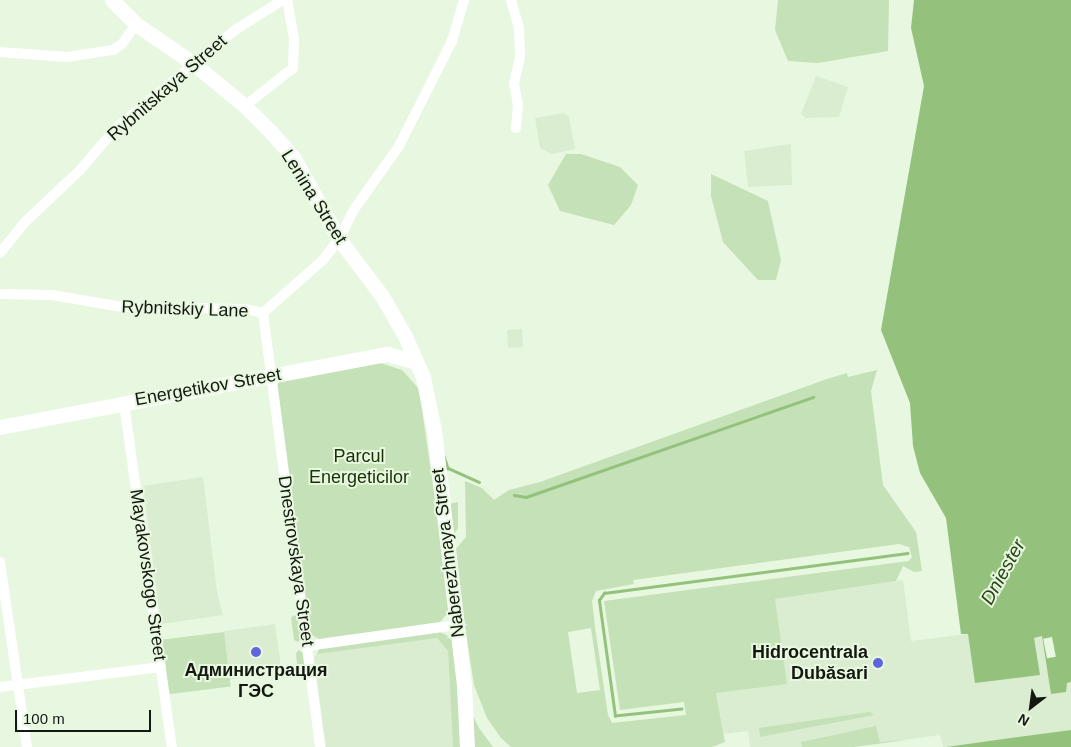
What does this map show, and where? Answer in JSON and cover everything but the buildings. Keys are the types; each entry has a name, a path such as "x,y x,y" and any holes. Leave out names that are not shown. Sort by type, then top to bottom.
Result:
{"street":[{"name":"Rybnitskaya Street","path":"0,252 24,223 80,170 116,128 235,30 283,0"},
{"path":"245,106 293,68 294,40 287,0"},
{"name":"Rybnitskiy Lane","path":"0,294 52,295 122,307 246,309 263,313 302,282 339,239 355,208 399,146 431,86 452,41 464,0"},
{"path":"511,0 519,28 520,56 514,83 518,105 516,128"},
{"name":"Lenina Street","path":"116,2 136,24 194,64 245,106 293,157 339,239 386,303 416,362"},
{"path":"0,52 67,57 113,50 122,44 136,24"},
{"name":"Dnestrovskaya Street","path":"263,313 320,747"},
{"name":"Energetikov Street","path":"0,428 388,354 416,362"},
{"name":"Naberezhnaya Street","path":"416,362 428,396 434,430 457,625 467,747"},
{"name":"Mayakovskogo Street","path":"124,403 172,747"},
{"path":"0,562 26,747"},
{"path":"307,646 457,625"},
{"path":"0,687 161,667"}],"shaded area":[{"path":"816,76 848,87 839,117 806,118 801,114"},
{"path":"564,113 569,117 575,149 551,154 540,148 535,118"},
{"path":"791,144 792,185 748,187 744,151"},
{"path":"522,329 523,347 508,348 507,330"},
{"path":"203,477 217,592 223,615 161,624 143,486"},
{"name":"Hidrocentrala Dubăsari","path":"903,580 911,641 968,634 1043,636 1046,658 1067,683 1071,682 1071,730 946,747 943,747 940,735 853,747 750,747 748,731 724,734 716,693 787,684 774,599"},
{"path":"275,624 282,673 230,680 224,631"},
{"path":"437,637 448,651 453,747 326,747 314,658 317,654"}],"green space":[{"path":"778,0 889,0 888,51 818,63 788,61 775,30"},
{"path":"566,154 581,154 620,167 638,185 631,205 614,225 560,211 548,185"},
{"path":"711,174 768,201 781,260 776,280 758,280 723,242 711,196"},
{"name":"Parcul Energeticilor","path":"377,362 402,370 419,389 451,609 440,622 319,639 310,634 275,386 280,381"},
{"path":"877,370 871,391 883,485 916,532 922,571 914,572 903,566 896,581 775,599 787,684 716,693 725,742 712,747 511,747 501,738 487,718 474,685 461,600 455,550 466,537 465,481 482,488 494,500 509,490 540,482 827,379 847,373 848,377","holes":["899,544 909,547 912,557 909,561 604,601 620,710 684,702 686,715 612,723 608,715 595,627 592,601 596,591 634,584 633,580","591,628 600,690 577,693 568,632"]},
{"path":"458,502 458,528 453,536 449,504"},
{"path":"294,615 299,618 301,639 298,642 294,640 291,618"},
{"path":"224,632 231,687 168,694 161,640"},
{"path":"440,632 454,639 463,747 453,747 448,651 437,638 317,654 319,648"},
{"path":"299,650 303,653 306,674 303,677 298,675 296,653"},
{"path":"469,708 479,728 493,747 472,747"},
{"path":"870,712 874,715 760,737 759,728"},
{"path":"876,726 880,742 907,740 853,747 802,747 801,742"}],"water":[{"name":"Dniester","path":"914,0 1071,0 1071,682 1067,683 1066,692 1051,694 1042,636 1034,638 1040,675 975,683 968,634 961,634 946,518 920,473 913,446 910,403 881,330 924,86 911,28"},
{"path":"1071,730 1071,747 946,747 1018,737"}],"pier":[{"path":"1052,637 1056,657 1047,658 1043,639"}],"waterway":[{"path":"514,495 526,497 813,397"},
{"path":"444,456 448,468 479,482"},
{"path":"682,709 615,716 599,600 604,593 907,553"}],"place":[{"name":"Администрация ГЭС","path":"256,652"},
{"name":"Hidrocentrala Dubăsari","path":"878,663"}]}
